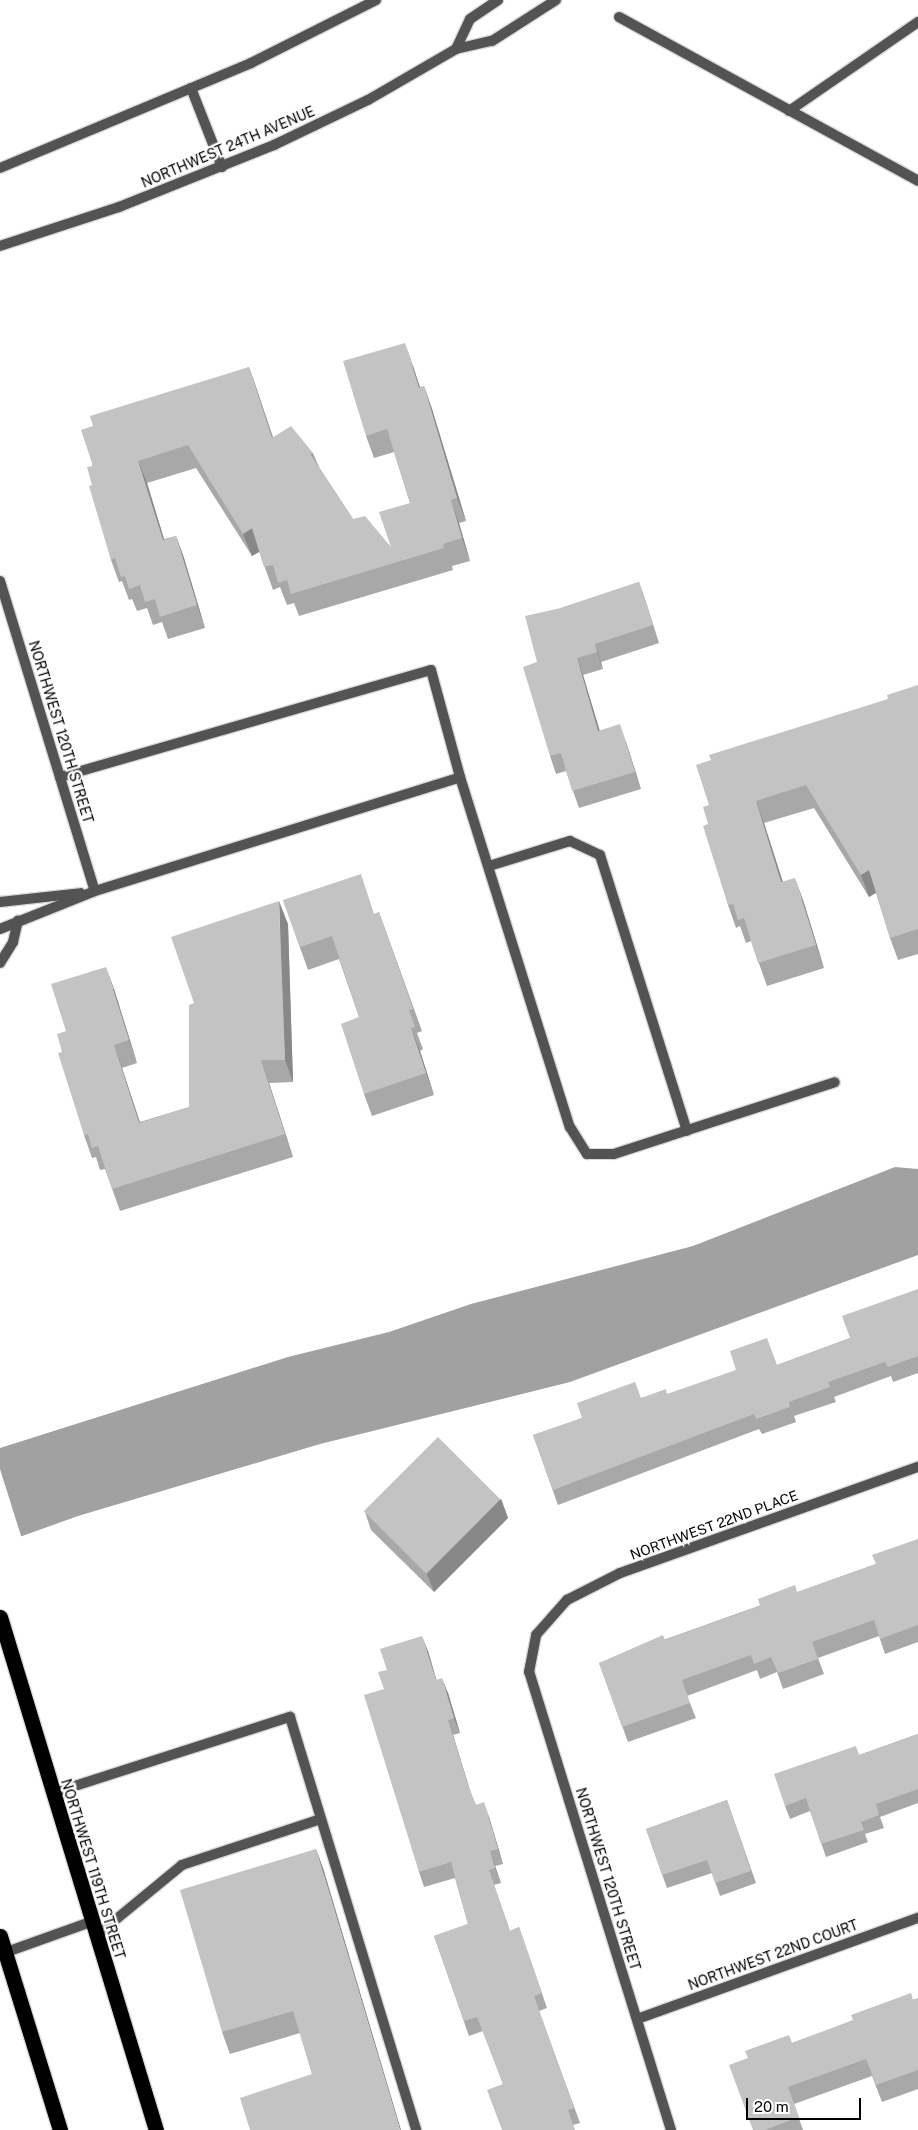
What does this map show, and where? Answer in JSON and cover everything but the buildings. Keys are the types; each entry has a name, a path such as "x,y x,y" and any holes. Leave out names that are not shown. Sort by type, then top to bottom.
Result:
{"highway":[{"name":"NORTHWEST 119TH STREET","path":"0,1617 156,2130"},
{"path":"0,1936 2,1954 60,2130"}],"street":[{"path":"0,168 191,88 306,37 376,0"},
{"path":"456,50 470,19 498,0"},
{"name":"NORTHWEST 24TH AVENUE","path":"0,246 120,207 222,167 321,124 456,50 492,40 556,0"},
{"path":"619,17 918,181"},
{"path":"789,111 918,22"},
{"path":"191,88 222,167"},
{"name":"NORTHWEST 120TH STREET","path":"0,581 95,892"},
{"path":"60,777 431,670 460,777 570,1127 587,1154 614,1154 835,1082"},
{"path":"0,929 95,892 460,777"},
{"path":"488,866 570,841 600,855 688,1131"},
{"path":"0,902 95,892"},
{"path":"0,962 13,942 18,921"},
{"name":"NORTHWEST 22ND PLACE","path":"536,1635 567,1600 620,1573 918,1467"},
{"name":"NORTHWEST 120TH STREET","path":"536,1635 529,1672 670,2130"},
{"path":"53,1793 290,1717 416,2130"},
{"path":"2,1954 95,1928 182,1865 321,1819"},
{"name":"NORTHWEST 22ND COURT","path":"637,2019 918,1918"}],"shaded area":[{"path":"895,1167 918,1169 918,1255 570,1382 320,1444 78,1516 0,1544 0,1448 288,1357 389,1332 471,1304 693,1246"}],"pier":[{"path":"0,1469 22,1539 0,1546"}]}
